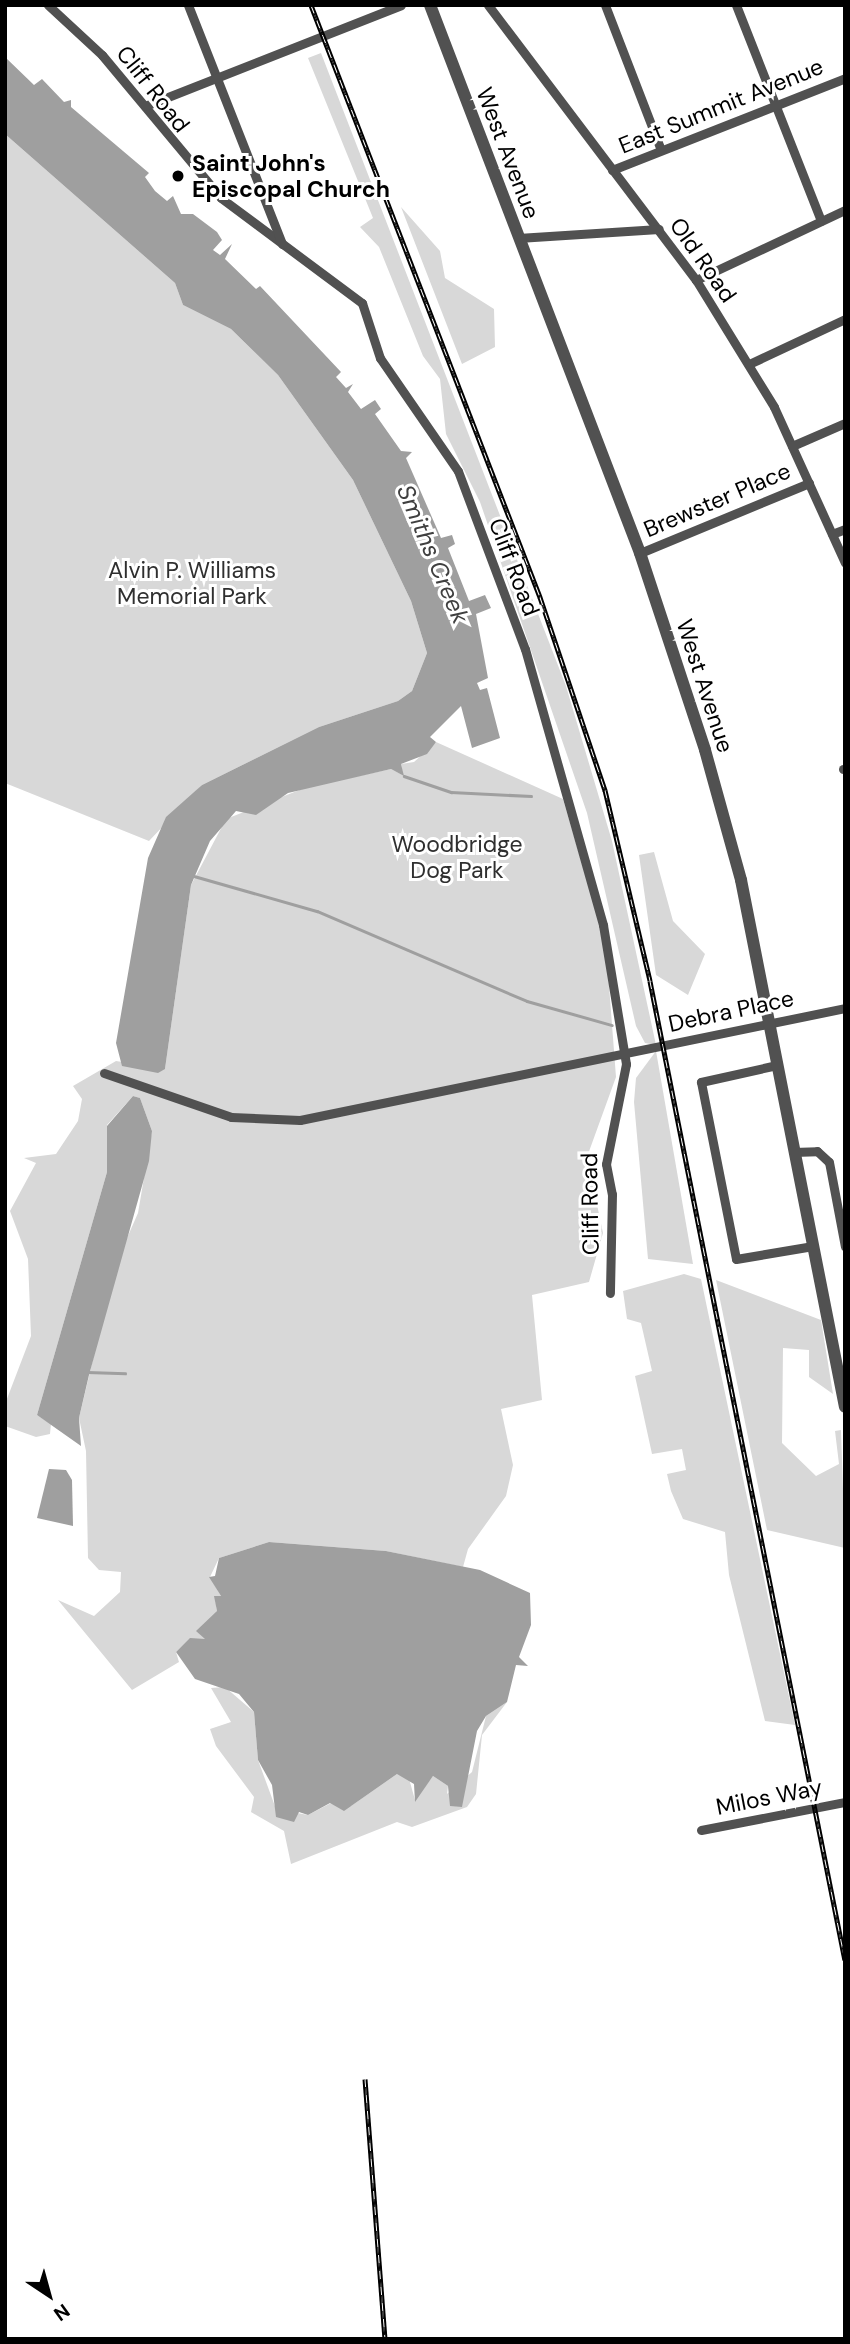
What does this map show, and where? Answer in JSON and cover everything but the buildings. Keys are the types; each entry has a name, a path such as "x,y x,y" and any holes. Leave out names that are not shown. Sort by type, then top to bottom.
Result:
{"street":[{"name":"Cliff Road","path":"48,5 145,106 198,176 283,245 362,303 380,358 458,471 525,649 593,882 625,1054 606,1164 612,1194 610,1293"},
{"path":"188,5 283,245"},
{"path":"145,106 401,5"},
{"name":"West Avenue","path":"429,5 640,553 726,828 777,1065 845,1407"},
{"name":"Old Road","path":"488,5 659,229 696,280 750,364 792,446 845,563"},
{"path":"605,5 661,150"},
{"path":"736,5 821,220"},
{"name":"East Summit Avenue","path":"612,170 845,78"},
{"path":"696,280 845,210"},
{"path":"518,238 659,229"},
{"path":"750,364 845,319"},
{"path":"792,446 845,423"},
{"name":"Brewster Place","path":"640,553 809,483"},
{"path":"832,534 845,529"},
{"name":"Debra Place","path":"104,1073 231,1117 288,1120 845,1008"},
{"path":"777,1065 701,1082 736,1259 813,1246"},
{"path":"793,1152 817,1151 829,1162 845,1247"},
{"name":"Milos Way","path":"701,1830 845,1802"}],"green space":[{"path":"321,53 566,686 612,841 656,1045 645,1043 636,1026 587,813 480,502 446,434 440,379 423,356 379,247 360,227 373,218 308,58"},
{"name":"Alvin P. Williams Memorial Park","path":"5,134 175,283 183,305 231,329 278,375 353,480 411,601 427,653 412,691 398,701 319,727 202,785 149,841 5,783"},
{"path":"401,207 440,251 445,278 494,309 495,347 462,364"},
{"name":"Woodbridge Dog Park","path":"436,742 563,799 606,946 616,1077 587,1157 603,1233 589,1282 532,1295 542,1400 501,1409 513,1465 506,1496 468,1549 463,1567 386,1551 269,1542 219,1558 210,1577 221,1596 215,1597 217,1611 205,1639 200,1644 190,1639 176,1652 179,1662 132,1690 58,1600 94,1616 120,1592 121,1572 99,1570 88,1558 86,1451 79,1418 116,1263 138,1213 152,1131 140,1098 133,1096 107,1125 107,1172 37,1415 51,1424 50,1434 36,1437 5,1426 5,1404 31,1336 28,1259 10,1211 36,1163 24,1158 56,1154 78,1121 82,1099 73,1086 116,1061 165,1069 191,885 226,819 307,787 391,769 403,775 401,764 414,762"},
{"path":"654,852 673,921 705,954 688,995 656,975 639,855"},
{"path":"656,1051 693,1264 648,1259 634,1102 636,1078"},
{"path":"684,1274 701,1279 795,1725 765,1721 729,1575 725,1532 683,1519 671,1491 667,1474 686,1470 682,1449 652,1454 635,1376 652,1371 641,1323 627,1319 623,1291"},
{"path":"716,1280 821,1320 833,1394 809,1377 809,1350 783,1348 782,1443 816,1476 839,1464 835,1431 841,1430 845,1548 767,1530"},
{"path":"225,1687 254,1712 258,1760 276,1809 308,1815 331,1803 351,1806 397,1774 408,1775 415,1800 433,1776 448,1786 447,1794 472,1772 486,1716 507,1702 482,1735 476,1794 467,1807 412,1827 397,1822 291,1864 284,1831 251,1812 254,1797 216,1746 210,1729 231,1722 211,1688"}],"water":[{"name":"Smiths Creek","path":"5,57 34,85 42,79 64,102 71,100 71,107 149,173 145,177 155,191 167,201 173,196 181,214 193,214 217,232 222,240 213,250 220,255 232,244 225,259 256,289 260,286 341,372 336,377 346,388 353,384 348,392 361,409 375,400 381,409 375,414 401,451 412,452 406,458 441,538 452,535 455,544 448,548 469,601 485,595 491,608 476,614 488,678 477,683 480,690 487,688 500,738 472,748 461,706 430,737 436,742 427,754 401,764 404,776 391,769 288,793 256,815 236,811 210,841 191,885 165,1069 158,1073 122,1066 116,1043 148,858 166,817 202,785 319,727 398,701 412,691 427,653 411,601 353,480 278,375 231,329 183,305 175,283 5,134"},
{"path":"133,1096 140,1098 152,1131 149,1161 89,1375 79,1418 81,1446 37,1415 107,1172 107,1126"},
{"path":"49,1469 66,1470 72,1480 73,1526 37,1518"},
{"path":"269,1542 386,1551 480,1570 530,1593 531,1625 519,1657 528,1666 516,1665 507,1702 486,1716 477,1731 462,1807 450,1806 448,1786 433,1776 415,1802 414,1784 397,1774 344,1811 330,1803 308,1815 299,1812 294,1822 276,1817 272,1785 258,1760 254,1712 239,1694 195,1679 176,1652 190,1638 205,1639 196,1631 217,1611 214,1596 221,1596 209,1577 215,1576 219,1558"}],"waterway":[{"path":"404,776 451,792 531,796"},
{"path":"194,876 317,911 527,1001 612,1025"},
{"path":"87,1372 125,1373"}],"railway":[{"path":"311,5 540,597 605,790 650,981 845,1960"},
{"path":"365,2079 385,2339"}],"place":[{"name":"Saint John's Episcopal Church","path":"178,176"}]}
